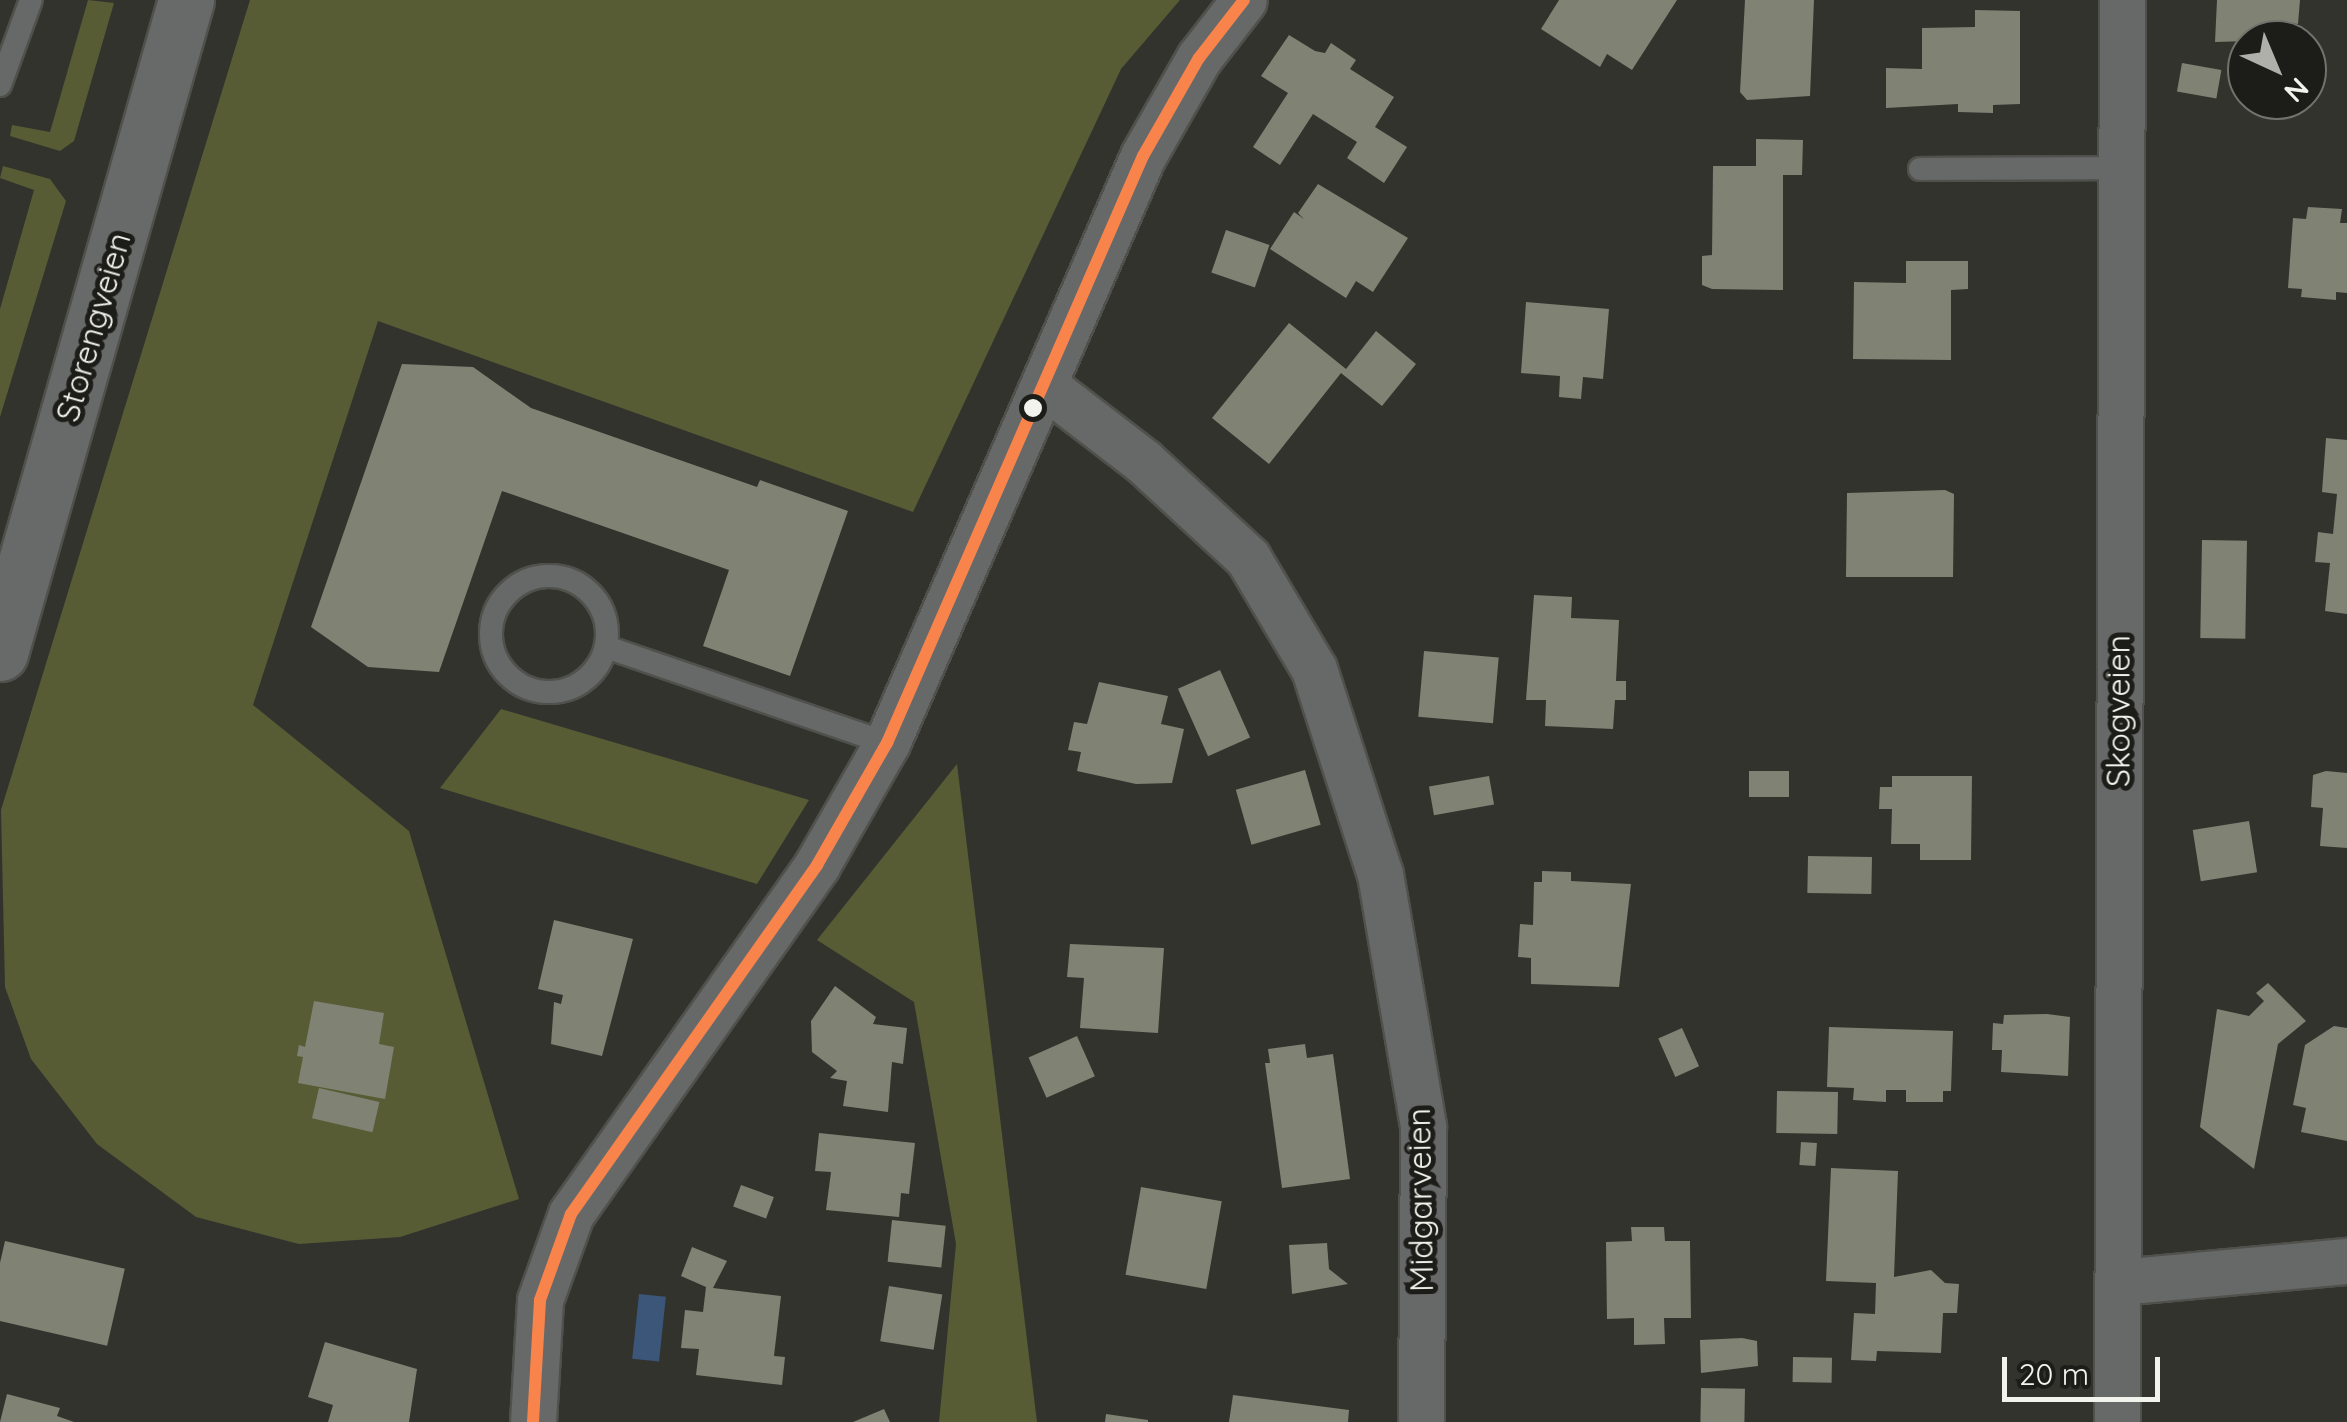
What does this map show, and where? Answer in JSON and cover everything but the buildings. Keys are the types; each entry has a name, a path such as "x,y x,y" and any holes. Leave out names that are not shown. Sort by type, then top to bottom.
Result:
{"main road":[{"name":"Storengveien","path":"0,653 186,0"}],"street":[{"path":"534,1422 540,1300 571,1214 817,864 886,743 1143,156 1199,58 1244,0"},
{"name":"Skogveien","path":"2118,1422 2122,0"},
{"name":"Midgarveien","path":"1044,386 1143,461 1248,558 1314,669 1380,874 1424,1126 1421,1422"},
{"path":"2119,1282 2347,1261"}],"lane":[{"path":"0,85 31,0"},
{"path":"1920,169 2120,168"},
{"path":"552,575 572,580 595,599 607,626 606,647 600,664 574,688 539,692 508,676 496,660 492,620 514,587 552,575"},
{"path":"606,647 886,743"}],"green space":[{"path":"88,0 114,3 74,141 60,151 10,136 12,125 50,132"},
{"path":"250,0 1180,0 1121,69 913,512 378,321 253,705 409,831 519,1199 400,1237 299,1244 196,1217 97,1144 31,1059 5,987 1,810"},
{"path":"3,166 50,179 66,201 0,417 0,309 34,190 0,178"},
{"path":"501,709 809,800 757,884 440,788"},
{"path":"957,764 1037,1422 939,1422 956,1244 914,1002 817,940"}],"water":[{"path":"639,1294 666,1297 659,1361 632,1359"}],"transit line":[{"path":"533,1422 540,1300 571,1214 817,865 887,743 1143,156 1199,58 1244,0"}]}
